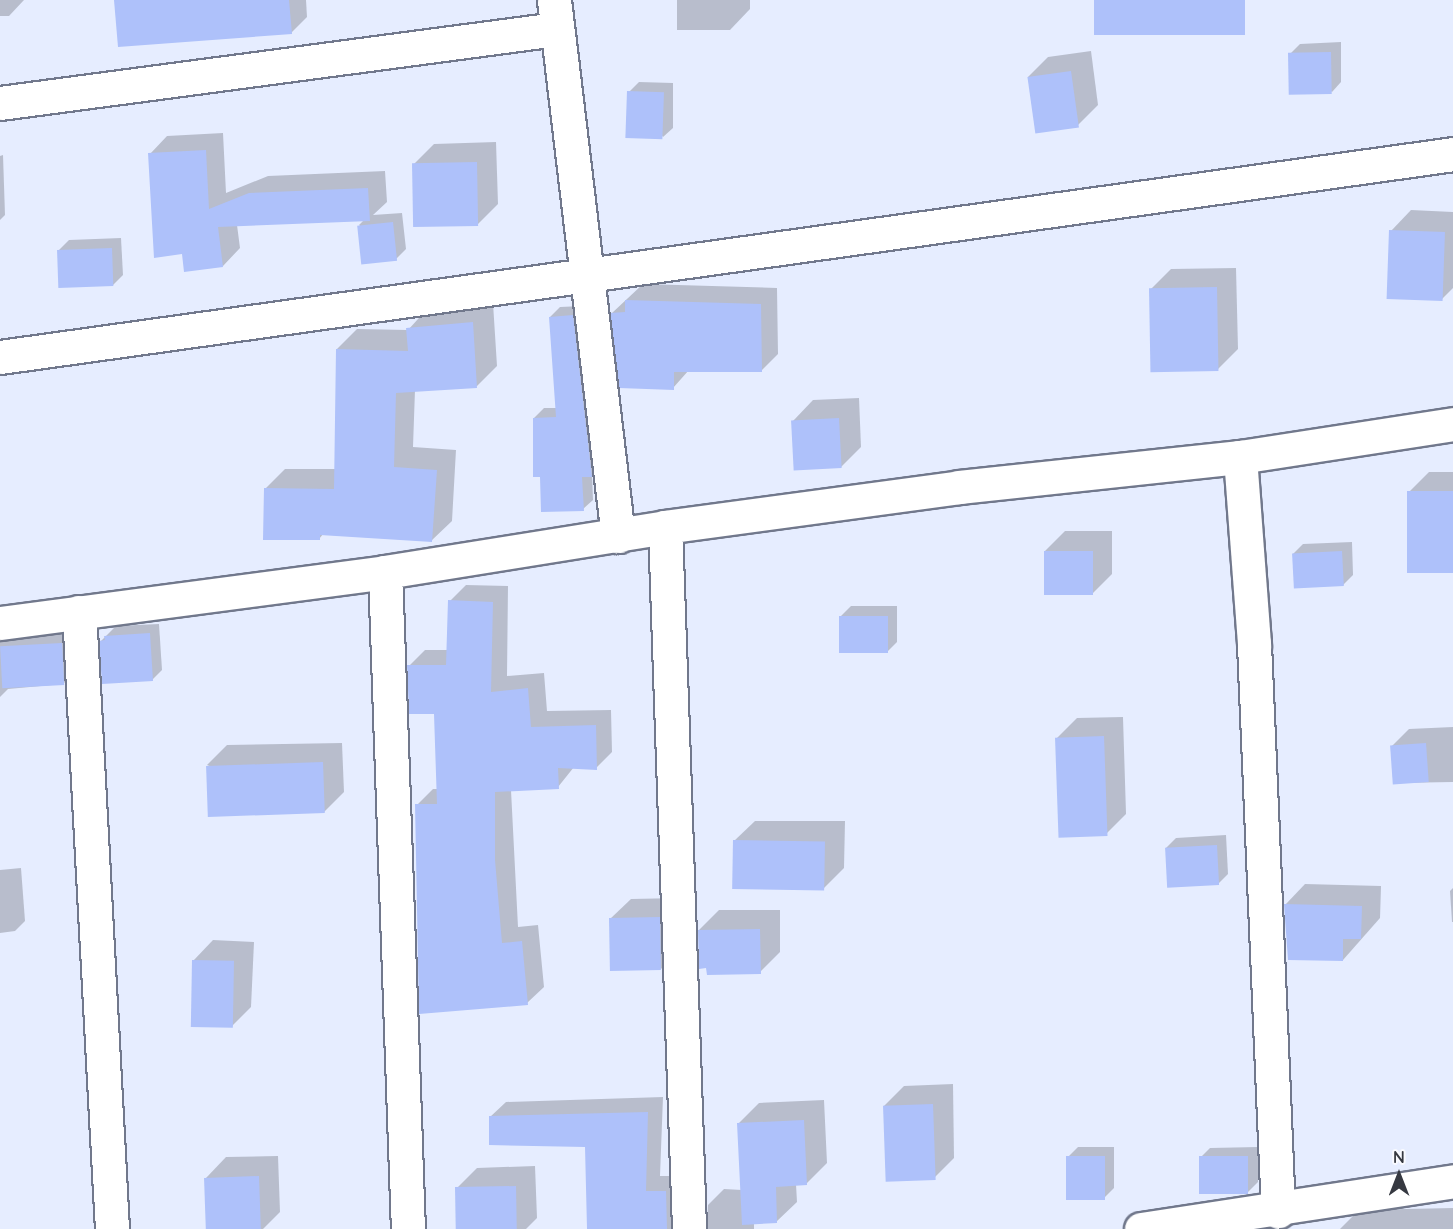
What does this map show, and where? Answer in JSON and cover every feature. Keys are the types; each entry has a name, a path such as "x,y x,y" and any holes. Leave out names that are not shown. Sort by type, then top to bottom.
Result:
{"street":[{"path":"0,103 555,14 618,536"},
{"path":"0,357 1453,154"},
{"path":"0,624 385,572 665,527 959,487 1240,457 1453,424"},
{"path":"1240,457 1254,655 1278,1211"},
{"path":"665,527 689,1229"},
{"path":"385,572 408,1229"},
{"path":"79,612 112,1229"},
{"path":"1141,1229 1278,1211 1453,1181"}],"building":[{"path":"114,0 289,0 292,34 118,47"},
{"path":"1094,0 1245,0 1245,35 1094,35"},
{"path":"1331,52 1332,94 1289,95 1288,53"},
{"path":"1071,71 1079,127 1035,134 1027,77"},
{"path":"627,91 664,92 662,139 625,138"},
{"path":"206,150 209,209 249,193 368,188 370,221 218,227 223,267 184,272 182,254 154,258 148,153"},
{"path":"477,162 478,226 413,227 412,163"},
{"path":"393,222 397,261 361,265 357,226"},
{"path":"1389,230 1445,232 1443,301 1387,299"},
{"path":"112,248 113,286 58,288 57,250"},
{"path":"1217,287 1218,371 1150,372 1149,288"},
{"path":"625,300 761,304 762,372 674,372 674,390 619,388 610,313 625,312"},
{"path":"573,315 592,477 582,477 584,511 541,512 540,477 533,477 533,418 556,417 549,317"},
{"path":"473,322 477,388 396,393 394,467 437,470 432,542 320,535 320,540 263,540 264,488 334,489 336,349 408,351 406,328"},
{"path":"839,418 842,468 794,470 791,421"},
{"path":"1407,491 1453,491 1453,573 1407,573"},
{"path":"1044,551 1093,551 1093,595 1044,595"},
{"path":"1342,551 1344,586 1294,589 1292,554"},
{"path":"448,600 493,602 491,692 528,688 531,727 596,725 597,770 558,768 559,789 495,792 495,860 502,943 522,941 528,1005 419,1014 415,804 437,804 434,714 409,714 407,665 446,665"},
{"path":"839,616 888,616 888,653 839,653"},
{"path":"150,633 153,681 102,684 99,641 105,640 104,636"},
{"path":"62,643 64,685 2,688 0,646"},
{"path":"1104,736 1107,836 1059,838 1055,738"},
{"path":"1426,743 1429,782 1393,784 1390,746"},
{"path":"323,762 325,813 208,817 206,766"},
{"path":"733,840 825,842 824,891 732,889"},
{"path":"1217,845 1219,885 1167,888 1165,848"},
{"path":"1284,904 1362,906 1361,939 1343,939 1343,961 1288,960"},
{"path":"660,917 661,970 610,971 609,918"},
{"path":"760,929 761,974 707,975 706,968 699,969 698,930"},
{"path":"192,960 234,961 233,1028 191,1027"},
{"path":"933,1104 936,1180 886,1182 883,1106"},
{"path":"648,1112 646,1191 666,1191 667,1229 587,1229 585,1147 489,1145 489,1116"},
{"path":"804,1120 807,1185 776,1187 777,1223 742,1225 737,1123"},
{"path":"1066,1156 1105,1156 1105,1200 1066,1200"},
{"path":"1199,1156 1248,1156 1248,1194 1199,1194"},
{"path":"259,1176 261,1229 206,1229 204,1178"},
{"path":"516,1186 517,1229 456,1229 455,1187"}]}
